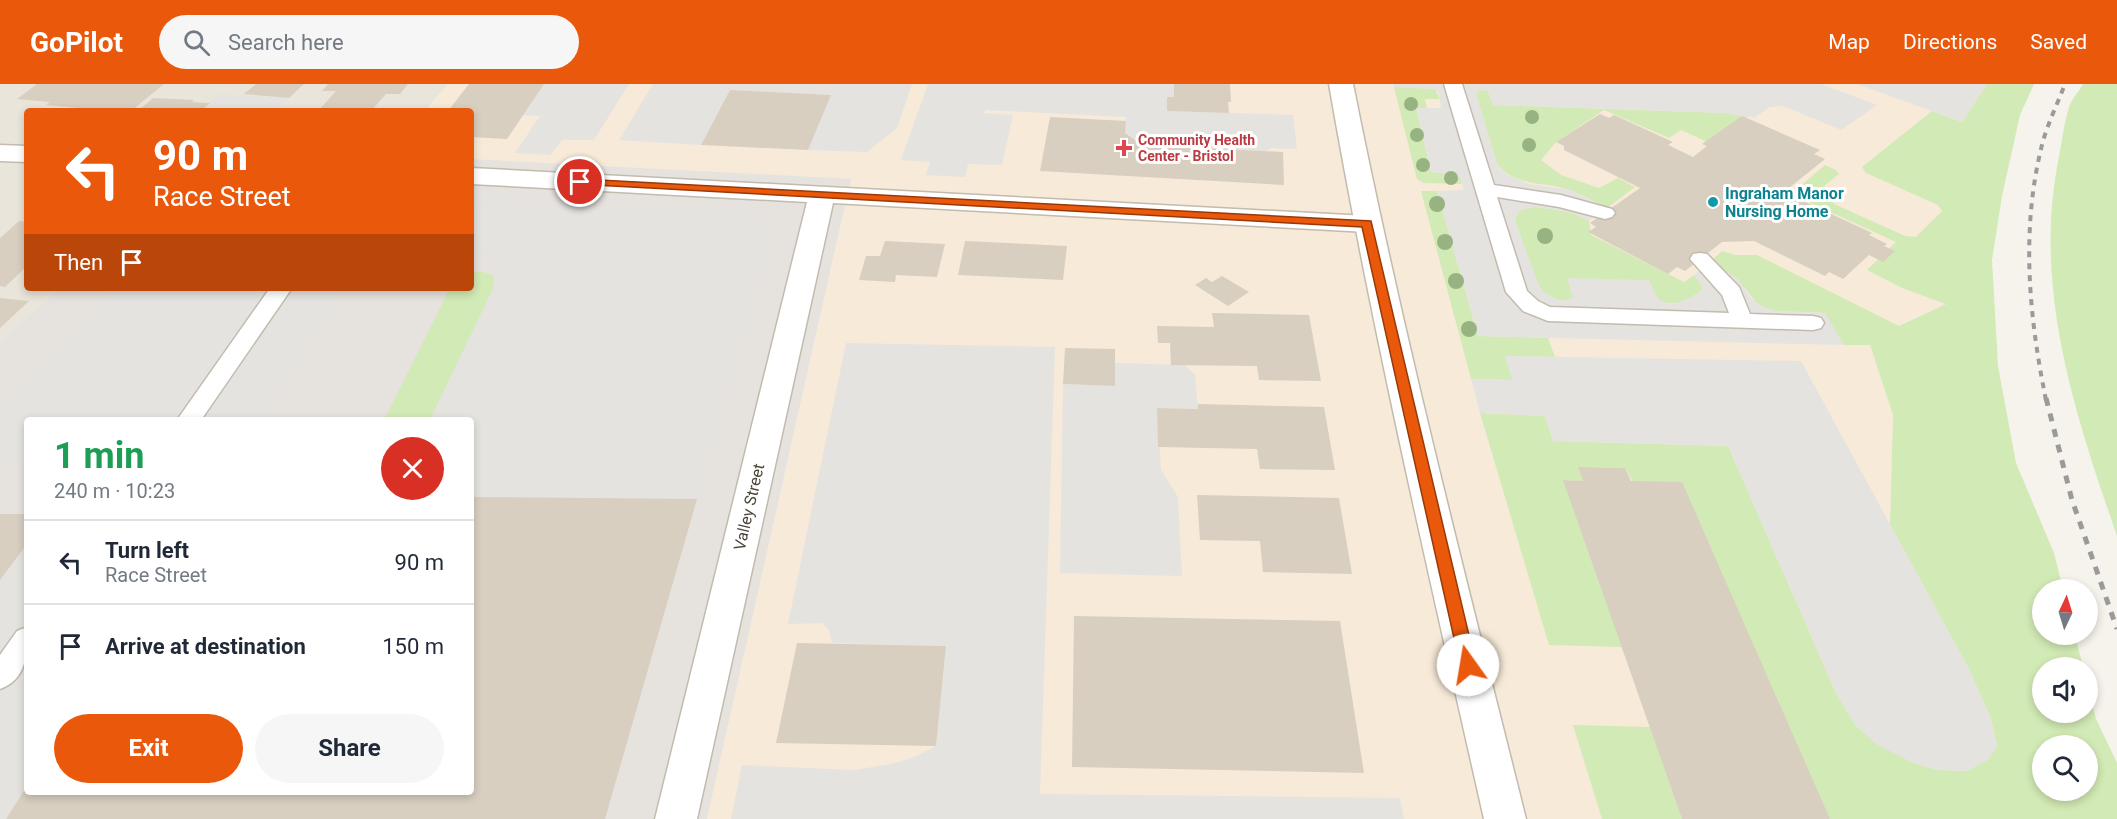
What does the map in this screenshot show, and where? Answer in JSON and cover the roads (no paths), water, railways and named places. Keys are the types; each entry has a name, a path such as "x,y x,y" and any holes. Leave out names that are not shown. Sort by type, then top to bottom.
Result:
{"street":[{"path":"1341,84 1367,224 1424,481 1505,819"},
{"path":"0,153 24,154"},
{"path":"474,176 1367,224"},
{"name":"Valley Street","path":"676,819 822,195"}],"lane":[{"path":"1453,84 1517,292 1523,301 1534,309 1548,314 1813,323"},
{"path":"1485,189 1561,201 1605,213"},
{"path":"1700,259 1732,292 1742,320"},
{"path":"191,417 279,291"},
{"path":"0,677 24,643"}],"railway":[{"path":"2046,400 2035,337 2029,243 2035,180 2043,141 2065,84"},
{"path":"2046,398 2072,500 2117,629"}],"place":[{"name":"Community Health Center - Bristol","path":"1124,148"},
{"name":"Ingraham Manor Nursing Home","path":"1713,202"}]}
